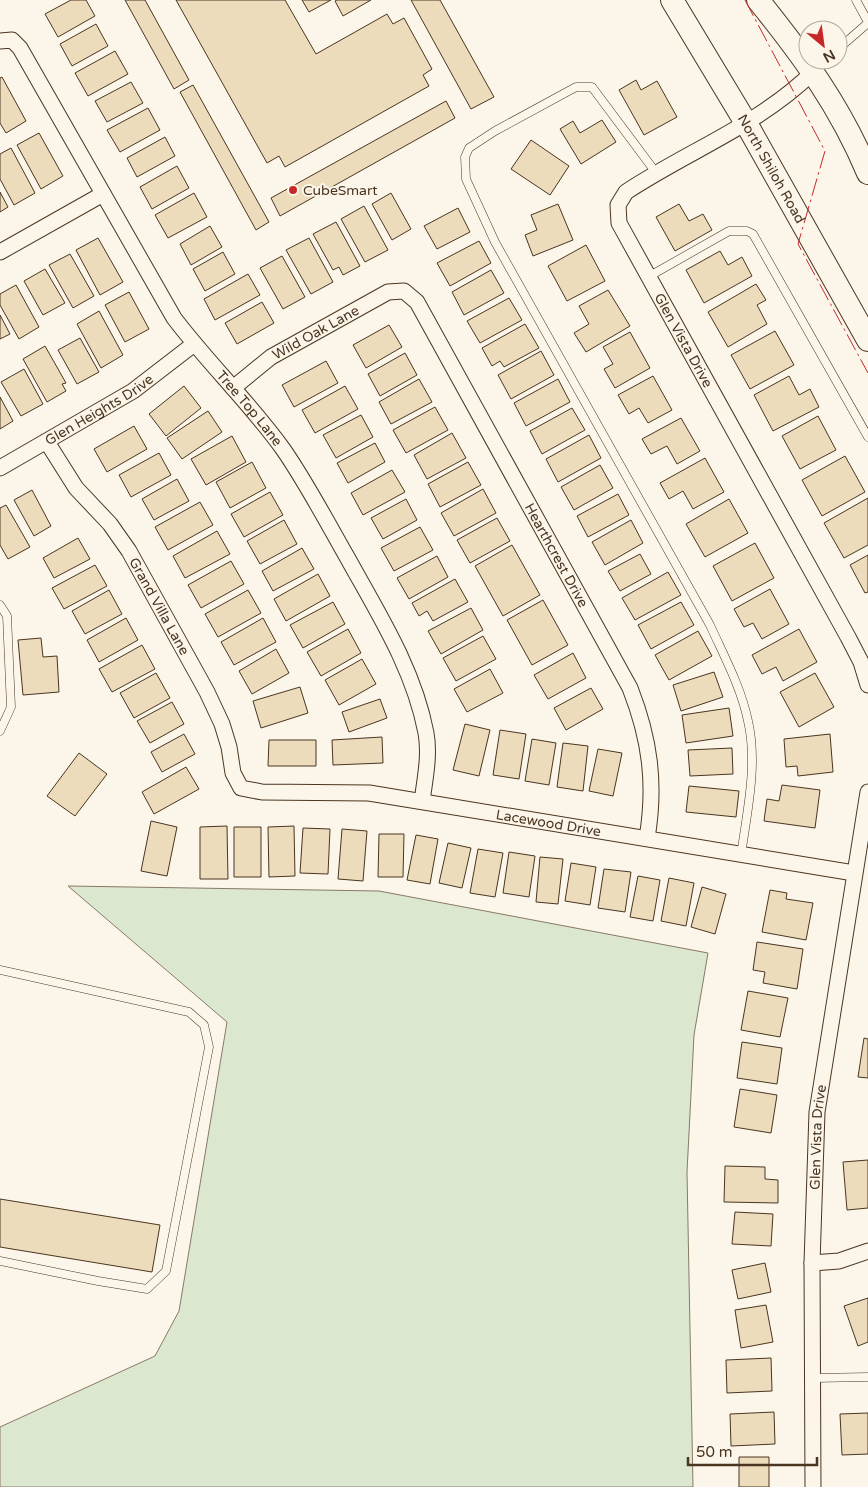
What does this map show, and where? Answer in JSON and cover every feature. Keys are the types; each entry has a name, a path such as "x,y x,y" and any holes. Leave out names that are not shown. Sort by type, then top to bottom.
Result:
{"main road":[{"name":"North Shiloh Road","path":"672,0 746,123 868,340"},
{"path":"758,0 798,43"},
{"path":"822,70 868,173"}],"street":[{"name":"Tree Top Lane","path":"6,40 20,48 161,297 194,344 284,450 327,522 408,672 419,704 426,735 427,765 422,801"},
{"name":"Glen Vista Drive","path":"816,70 800,84 746,123 626,192 618,205 619,223 848,637 864,661 868,685"},
{"path":"0,252 103,194"},
{"name":"Wild Oak Lane","path":"233,388 254,370 301,340 388,292 404,291"},
{"name":"Hearthcrest Drive","path":"404,291 417,302 630,688 642,719 648,745 652,796 647,838"},
{"name":"Glen Heights Drive","path":"0,468 133,391 194,344"},
{"name":"Grand Villa Lane","path":"47,442 76,488 110,524 130,551 207,692 222,724 229,747 233,773 241,788"},
{"name":"Lacewood Drive","path":"241,788 262,792 369,793 854,874"},
{"name":"Glen Vista Drive","path":"813,1487 812,1262 817,1112 868,792"},
{"path":"812,1262 839,1261 868,1251"}],"lane":[{"path":"848,40 868,22 856,0"},
{"path":"657,174 592,87 576,87 503,126 469,148 466,157 466,179 495,242 710,625 734,677 749,722 751,744 751,779 741,855"},
{"path":"648,277 729,231 747,231 753,234 868,437"},
{"path":"0,605 7,616 10,707 0,731"},
{"path":"0,970 189,1012 204,1025 209,1047 166,1271 147,1289 0,1261"},
{"path":"814,1378 868,1378"}],"green space":[{"path":"68,886 379,891 708,953 694,1035 687,1172 693,1487 0,1487 0,1427 155,1356 179,1311 227,1022"}],"building":[{"path":"71,0 86,0 95,16 58,37 45,14"},
{"path":"125,0 145,0 189,80 174,89"},
{"path":"176,0 285,0 316,54 387,14 393,24 404,18 432,69 423,75 429,86 285,167 279,156 267,163"},
{"path":"302,0 331,0 309,12"},
{"path":"371,0 343,16 335,1"},
{"path":"411,0 440,0 494,97 471,109"},
{"path":"96,24 108,46 72,66 60,44"},
{"path":"115,51 128,74 88,96 75,73"},
{"path":"2,77 26,121 6,133 0,123 0,78"},
{"path":"636,80 641,90 657,81 677,117 644,135 619,90"},
{"path":"131,82 143,103 107,122 95,101"},
{"path":"193,85 269,222 256,230 180,92"},
{"path":"446,101 455,118 280,216 271,198"},
{"path":"148,108 160,130 120,152 107,130"},
{"path":"602,120 616,142 581,164 560,129 573,121 580,133"},
{"path":"39,133 63,176 41,189 17,145"},
{"path":"165,137 175,156 137,177 127,158"},
{"path":"531,140 569,166 550,195 511,169"},
{"path":"11,148 35,193 14,205 0,179 0,154"},
{"path":"177,166 189,188 152,209 140,187"},
{"path":"0,192 8,207 0,212"},
{"path":"194,193 207,217 168,238 155,215"},
{"path":"391,193 411,229 392,240 372,204"},
{"path":"558,204 573,240 533,256 525,235 537,230 531,215"},
{"path":"679,204 689,221 703,214 712,230 675,251 656,217"},
{"path":"364,206 388,250 365,262 341,219"},
{"path":"458,208 470,232 437,249 424,226"},
{"path":"336,222 360,266 343,275 339,267 333,270 313,234"},
{"path":"210,226 222,247 191,265 180,244"},
{"path":"98,238 123,282 100,295 76,250"},
{"path":"309,238 333,282 311,294 286,250"},
{"path":"479,241 491,263 450,286 437,263"},
{"path":"586,245 605,281 567,301 548,266"},
{"path":"720,251 728,265 742,257 752,276 704,303 686,270"},
{"path":"223,252 235,274 205,291 193,269"},
{"path":"70,254 94,296 73,308 49,265"},
{"path":"282,256 305,297 283,309 260,268"},
{"path":"45,269 65,303 43,315 24,281"},
{"path":"491,270 504,293 464,315 452,292"},
{"path":"248,274 260,295 215,320 204,299"},
{"path":"756,284 766,300 757,305 767,324 728,347 708,312"},
{"path":"16,285 39,327 19,339 0,305 0,294"},
{"path":"608,290 630,326 586,352 574,333 589,324 579,306"},
{"path":"129,292 149,329 125,342 105,305"},
{"path":"509,298 522,320 480,343 467,321"},
{"path":"262,302 274,323 237,344 225,323"},
{"path":"99,311 123,355 101,368 77,324"},
{"path":"0,315 10,334 0,339"},
{"path":"525,324 539,348 504,367 500,361 492,366 482,348"},
{"path":"389,325 402,347 366,368 353,345"},
{"path":"775,331 794,365 750,389 731,355"},
{"path":"630,332 650,368 615,388 604,369 613,364 603,347"},
{"path":"80,338 99,372 77,384 58,350"},
{"path":"45,346 66,383 62,384 66,391 47,402 23,359"},
{"path":"541,351 554,375 511,399 498,375"},
{"path":"405,353 417,375 380,396 368,374"},
{"path":"326,361 338,383 294,407 282,385"},
{"path":"24,369 43,404 21,416 1,382"},
{"path":"653,376 672,410 648,423 639,408 629,414 618,395"},
{"path":"789,376 799,395 810,389 819,407 773,431 754,395"},
{"path":"419,379 432,402 391,424 379,402"},
{"path":"558,379 570,402 526,426 514,403"},
{"path":"184,386 201,408 166,436 149,414"},
{"path":"345,386 358,409 315,433 302,410"},
{"path":"0,397 13,421 0,429"},
{"path":"435,407 448,430 406,453 393,430"},
{"path":"572,408 585,430 542,454 530,431"},
{"path":"208,411 222,432 182,459 167,438"},
{"path":"361,415 373,437 336,458 323,435"},
{"path":"818,416 836,450 800,469 782,436"},
{"path":"681,418 700,451 677,464 667,446 651,454 642,439"},
{"path":"134,426 147,449 107,472 94,449"},
{"path":"452,433 466,458 427,479 414,455"},
{"path":"589,435 601,458 558,482 546,459"},
{"path":"232,436 246,462 206,485 191,459"},
{"path":"375,443 385,462 348,483 337,463"},
{"path":"159,453 171,475 131,497 119,475"},
{"path":"845,456 865,492 822,516 802,480"},
{"path":"705,458 724,492 693,509 683,491 669,499 660,483"},
{"path":"252,462 266,488 230,508 216,482"},
{"path":"468,462 481,485 440,507 428,484"},
{"path":"600,465 613,488 574,510 561,487"},
{"path":"392,470 405,492 363,515 351,493"},
{"path":"177,479 189,501 154,520 142,499"},
{"path":"483,489 496,513 454,536 441,513"},
{"path":"32,490 51,526 34,536 14,500"},
{"path":"270,492 283,515 244,537 231,514"},
{"path":"618,494 629,515 588,537 577,516"},
{"path":"868,498 868,545 844,558 824,523"},
{"path":"406,499 417,520 383,539 371,518"},
{"path":"729,499 748,533 705,557 686,524"},
{"path":"200,502 213,525 168,550 155,527"},
{"path":"6,505 30,547 8,559 0,545 0,508"},
{"path":"497,518 510,541 470,563 457,540"},
{"path":"284,520 297,544 260,564 247,541"},
{"path":"631,520 643,543 605,565 592,542"},
{"path":"420,527 433,550 394,571 381,548"},
{"path":"217,531 230,554 185,578 173,556"},
{"path":"78,538 90,559 54,578 43,558"},
{"path":"755,543 774,578 732,601 713,566"},
{"path":"512,545 540,595 503,616 475,566"},
{"path":"302,548 314,569 273,591 262,571"},
{"path":"640,554 651,574 620,591 608,571"},
{"path":"868,555 868,592 865,593 850,565"},
{"path":"437,556 448,577 409,599 397,578"},
{"path":"231,561 244,584 201,608 188,585"},
{"path":"95,565 107,586 64,609 52,588"},
{"path":"668,572 681,595 635,620 622,598"},
{"path":"318,574 330,596 286,621 274,599"},
{"path":"455,579 468,602 433,621 427,611 419,616 412,603"},
{"path":"770,589 789,624 762,639 753,623 744,627 734,609"},
{"path":"109,590 122,614 85,634 72,611"},
{"path":"248,590 261,613 218,637 205,614"},
{"path":"543,600 568,645 532,665 507,620"},
{"path":"333,602 345,624 303,648 290,625"},
{"path":"681,602 694,625 651,649 638,625"},
{"path":"471,608 483,630 441,654 428,631"},
{"path":"126,618 138,640 99,662 87,640"},
{"path":"263,618 276,642 234,665 221,642"},
{"path":"348,629 361,653 321,676 307,652"},
{"path":"799,629 817,662 783,681 776,667 762,674 752,655"},
{"path":"698,631 712,656 669,680 655,655"},
{"path":"483,636 496,659 456,681 443,658"},
{"path":"41,638 43,657 57,656 59,692 23,695 18,640"},
{"path":"142,645 155,669 112,692 99,669"},
{"path":"276,649 289,673 252,694 239,671"},
{"path":"573,653 586,678 548,699 534,675"},
{"path":"362,659 376,684 339,705 325,680"},
{"path":"490,669 503,693 467,712 454,689"},
{"path":"714,672 723,697 681,711 673,685"},
{"path":"156,673 170,698 134,718 120,693"},
{"path":"815,673 834,707 799,727 780,692"},
{"path":"300,687 308,713 261,728 253,701"},
{"path":"591,688 603,709 566,730 554,708"},
{"path":"380,699 387,718 349,732 342,712"},
{"path":"172,702 184,724 150,743 137,721"},
{"path":"729,708 733,736 686,743 682,715"},
{"path":"465,724 490,730 479,776 453,770"},
{"path":"500,730 526,734 519,779 493,775"},
{"path":"184,734 195,754 162,772 151,752"},
{"path":"830,734 833,772 798,776 797,766 786,767 784,739"},
{"path":"382,737 383,763 333,765 332,740"},
{"path":"532,739 556,743 549,785 525,781"},
{"path":"269,740 316,740 316,766 268,766"},
{"path":"563,743 588,746 583,791 557,787"},
{"path":"732,748 733,774 690,776 688,750"},
{"path":"598,749 622,753 613,796 589,791"},
{"path":"79,753 107,774 75,816 47,796"},
{"path":"186,767 199,789 154,814 142,792"},
{"path":"782,785 820,790 815,828 764,821 767,799 779,801"},
{"path":"689,786 739,791 736,817 686,812"},
{"path":"151,821 177,827 167,876 141,871"},
{"path":"227,826 228,879 200,879 200,827"},
{"path":"294,826 295,876 269,877 268,827"},
{"path":"234,827 261,827 261,877 234,877"},
{"path":"303,828 330,829 328,874 300,873"},
{"path":"342,829 367,831 363,881 338,879"},
{"path":"379,834 404,834 403,877 378,877"},
{"path":"416,835 438,839 430,884 407,880"},
{"path":"448,843 471,848 462,888 439,883"},
{"path":"478,849 503,853 495,897 470,893"},
{"path":"509,852 535,856 529,897 503,893"},
{"path":"540,857 563,859 558,904 536,902"},
{"path":"571,863 596,867 590,905 565,901"},
{"path":"604,869 631,872 625,912 598,908"},
{"path":"638,876 660,880 653,921 630,917"},
{"path":"669,878 694,883 686,926 661,921"},
{"path":"702,887 726,894 715,934 691,927"},
{"path":"770,890 787,893 786,899 813,903 806,940 762,932"},
{"path":"757,942 803,949 797,989 763,983 765,972 753,970"},
{"path":"748,991 788,998 780,1037 741,1030"},
{"path":"864,1038 868,1039 868,1078 858,1077"},
{"path":"742,1042 782,1048 777,1084 737,1078"},
{"path":"740,1089 777,1095 771,1133 734,1127"},
{"path":"868,1160 868,1208 847,1210 843,1162"},
{"path":"725,1166 765,1167 765,1179 778,1180 778,1203 724,1202"},
{"path":"0,1199 160,1225 152,1272 0,1247"},
{"path":"735,1212 773,1214 771,1246 732,1244"},
{"path":"765,1263 771,1292 738,1299 732,1270"},
{"path":"868,1298 868,1342 858,1346 844,1306"},
{"path":"766,1305 773,1342 741,1348 735,1310"},
{"path":"771,1358 772,1391 727,1393 726,1360"},
{"path":"774,1412 775,1444 731,1446 730,1414"},
{"path":"868,1413 868,1454 842,1455 840,1414"},
{"path":"739,1457 769,1457 769,1487 739,1487"}],"power":[{"path":"745,0 825,151 798,244 868,373"}],"place":[{"name":"CubeSmart","path":"293,190"}]}
